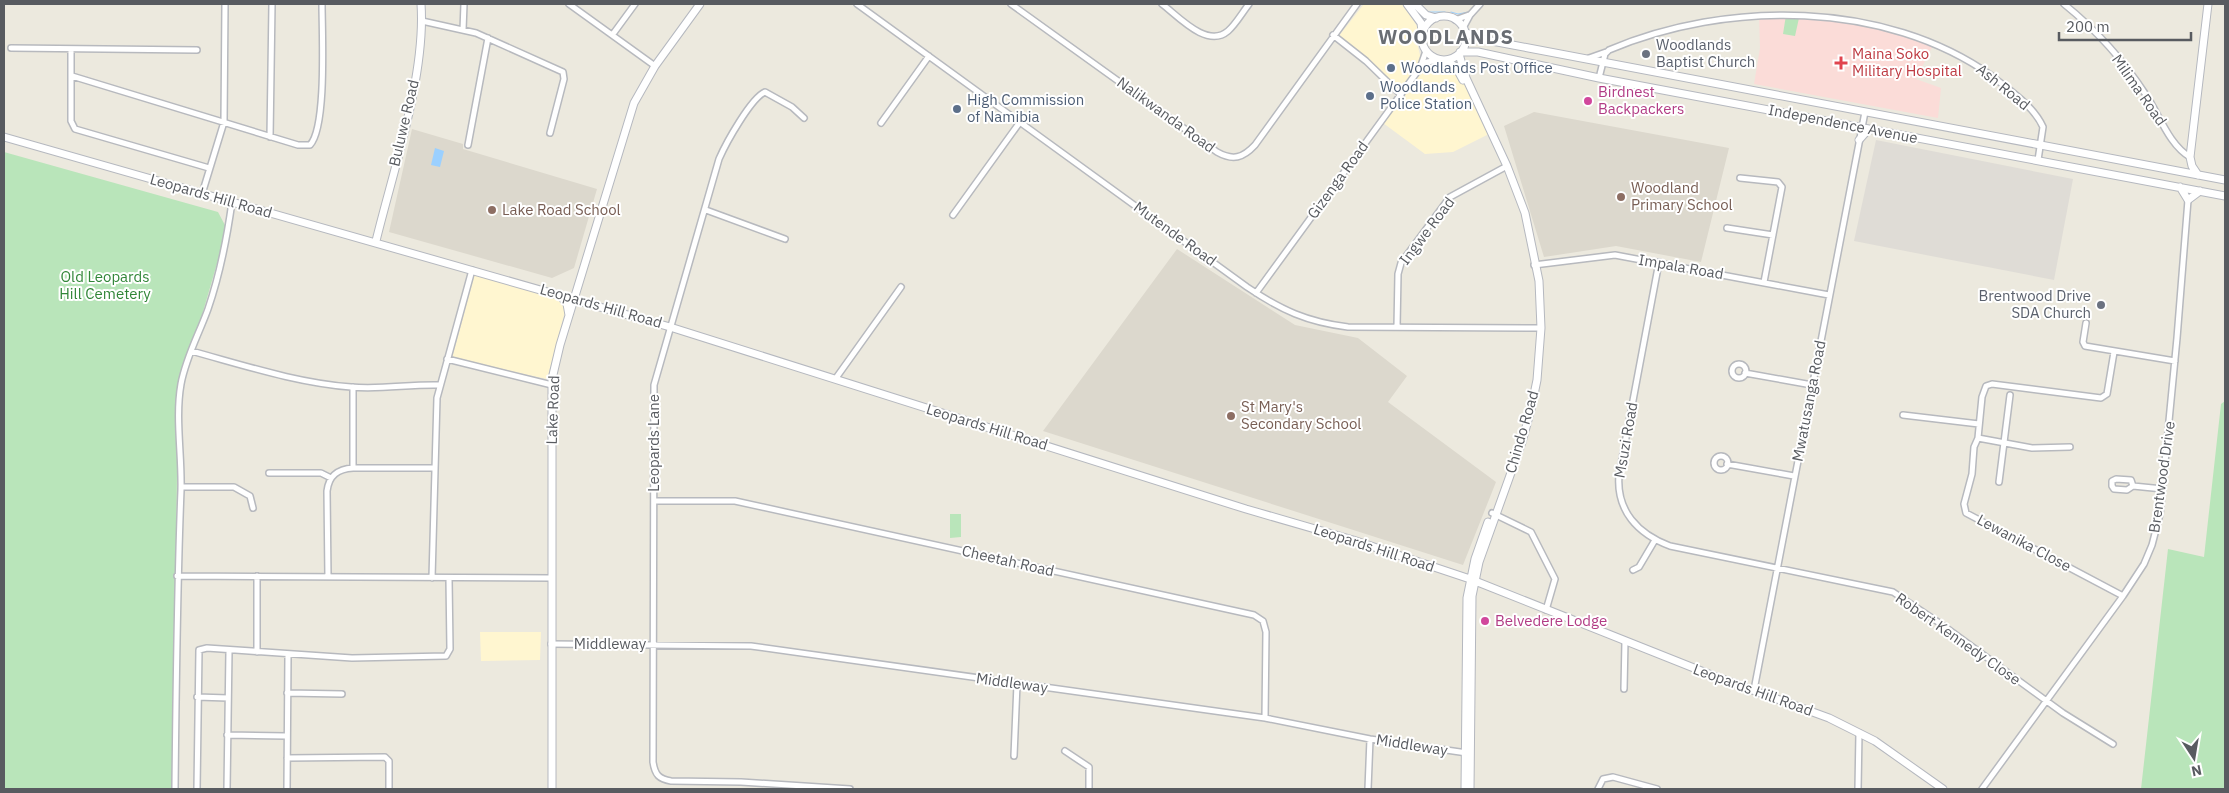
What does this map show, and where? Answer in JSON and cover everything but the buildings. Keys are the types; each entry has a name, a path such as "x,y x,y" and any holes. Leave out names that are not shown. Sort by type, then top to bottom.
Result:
{"main road":[{"name":"Buluwe Road","path":"376,241 412,94 422,22 421,4"},
{"name":"Lake Road","path":"552,789 552,385 570,315 637,95 655,66 700,4"},
{"path":"1407,4 1421,23 1426,51 1442,60 1460,53 1464,45 1464,30 1455,20 1449,17 1436,18 1426,15 1414,4"},
{"path":"2178,171 2187,166 2190,159 2208,4"},
{"path":"1422,34 1428,22 1436,18"},
{"name":"Independence Avenue","path":"1464,30 1481,39 2225,180"},
{"name":"Independence Avenue","path":"1460,53 1478,52 1599,78 2225,196"},
{"name":"Chindo Road","path":"1460,53 1466,78 1525,213 1534,265 1539,328 1537,380 1531,409 1476,567 1470,593 1468,753 1470,789"},
{"name":"Chindo Road","path":"1442,60 1456,67 1506,166"},
{"path":"1859,140 1867,131 1874,129"},
{"name":"Leopards Hill Road","path":"4,136 670,326 1246,509 1353,540 1473,580 1625,641 1829,718 1859,733 1943,789"},
{"path":"2190,159 2199,175"},
{"path":"2180,187 2188,200 2200,191"},
{"path":"558,294 569,292 580,283 583,296 591,303"},
{"path":"558,294 567,304 570,315 582,303 591,303"},
{"path":"1476,567 1478,576 1488,586 1470,593 1462,578 1457,575 1476,567"},
{"name":"Chindo Road","path":"1465,789 1468,753"}],"street":[{"path":"202,194 224,122 225,4"},
{"path":"270,137 272,4"},
{"path":"72,76 270,137 304,146 310,145 316,135 321,109 322,4"},
{"path":"463,30 464,4"},
{"path":"569,4 655,66"},
{"path":"613,34 636,4"},
{"name":"Mutende Road","path":"858,4 1256,293 1295,315 1328,324 1397,328 1539,328"},
{"name":"Nalikwanda Road","path":"1011,4 1217,152 1233,158 1249,152 1256,145 1357,4"},
{"path":"1162,4 1208,37 1218,37 1226,33 1249,4"},
{"path":"1464,30 1470,15 1480,4"},
{"name":"Milima Road","path":"2064,4 2113,52 2146,95 2177,146 2190,159"},
{"path":"1455,20 1470,15"},
{"path":"422,22 463,30 488,38 563,72 564,79 550,133"},
{"path":"1583,59 1609,50 1666,24"},
{"name":"Ash Road","path":"1896,24 1922,34 1979,66 2028,106 2041,121 2043,132 2038,160"},
{"path":"1333,35 1366,61 1400,94"},
{"path":"468,145 488,38"},
{"path":"11,48 197,50"},
{"path":"71,49 70,121 75,129 209,168"},
{"path":"1599,78 1604,54 1609,50"},
{"name":"Gizenga Road","path":"1420,68 1426,51"},
{"path":"881,123 929,56"},
{"name":"Gizenga Road","path":"1256,293 1420,68 1427,62 1442,60"},
{"name":"Leopards Lane","path":"804,118 770,93 761,94 724,146 654,385 653,762 656,775 671,781 741,782 850,789"},
{"name":"Mwatusanga Road","path":"1754,690 1865,112"},
{"path":"953,215 1020,122"},
{"name":"Ingwe Road","path":"1397,328 1398,274 1401,263 1450,197 1506,166"},
{"path":"1740,178 1781,184 1783,190 1764,282"},
{"name":"Brentwood Drive","path":"1982,789 2123,596 2144,564 2152,545 2162,489 2188,200"},
{"path":"175,789 176,576 181,487 180,401 182,383 191,351 217,282 229,230 232,202"},
{"path":"706,210 784,239"},
{"path":"1727,228 1773,235"},
{"name":"Impala Road","path":"1534,265 1608,255 1659,262 1829,295"},
{"name":"Msuzi Road","path":"1659,262 1618,481 1621,501 1631,521 1655,540 1685,549 1777,568"},
{"path":"432,578 434,468 439,385 472,270"},
{"path":"836,378 901,287"},
{"path":"2086,323 2083,342 2085,346 2175,361"},
{"path":"191,351 284,376 354,387 439,385"},
{"path":"2070,447 2032,448 1978,438 1986,386 1992,384 2040,392 2096,398 2105,397 2114,352"},
{"path":"448,359 552,385"},
{"path":"1746,373 1812,385"},
{"path":"353,468 354,387"},
{"path":"2000,482 2010,395"},
{"path":"1903,415 1979,424"},
{"name":"Lewanika Close","path":"1978,438 1974,447 1970,480 1964,504 1966,513 2123,596"},
{"path":"1728,464 1794,476"},
{"path":"328,577 327,491 331,478 342,469 434,468"},
{"path":"268,473 321,473 331,478"},
{"path":"2133,486 2162,489"},
{"path":"181,487 234,487 250,496 253,508"},
{"name":"Cheetah Road","path":"654,500 744,502 1254,614 1263,621 1266,632 1264,718"},
{"path":"1494,514 1528,530 1534,536 1556,579 1546,610"},
{"path":"1633,570 1639,567 1655,540"},
{"name":"Robert Kennedy Close","path":"1777,568 1893,592 1941,624 2046,702 2113,744"},
{"path":"176,576 551,578"},
{"path":"257,576 257,652"},
{"path":"197,789 198,650 208,648 229,651 352,658 446,656 450,649 449,578"},
{"path":"1624,689 1625,641"},
{"name":"Middleway","path":"551,644 751,646 1264,718 1370,739 1468,753"},
{"path":"227,789 229,651"},
{"path":"287,789 288,655"},
{"path":"1014,756 1017,684"},
{"path":"287,693 342,694"},
{"path":"197,697 228,698"},
{"path":"1858,789 1859,733"},
{"path":"227,735 286,736"},
{"path":"1368,789 1370,739"},
{"path":"1065,751 1089,767 1089,789"},
{"path":"287,758 385,757 389,761 389,789"},
{"path":"1598,789 1603,779 1613,778 1657,789"}],"shaded area":[{"path":"1364,4 1402,4 1417,26 1420,65 1400,88 1335,41"},
{"name":"Maina Soko Military Hospital","path":"1799,12 1846,19 1898,31 1932,47 1916,79 1941,88 1938,118 1754,84 1760,48 1759,15"},
{"path":"1439,62 1458,68 1489,134 1453,152 1425,154 1383,123 1424,69"},
{"name":"Woodland Primary School","path":"1534,112 1729,148 1701,262 1616,246 1544,257 1504,126"},
{"name":"Lake Road School","path":"412,129 463,144 463,149 597,189 574,268 552,278 389,232"},
{"path":"1876,140 2073,179 2054,280 1854,241"},
{"name":"St Mary's Secondary School","path":"1177,249 1295,325 1358,338 1407,376 1388,402 1496,482 1463,565 1043,431"},
{"path":"475,273 561,297 565,311 547,379 452,358"},
{"path":"480,632 541,632 540,660 481,661"}],"green space":[{"path":"1786,15 1799,18 1795,36 1783,34"},
{"name":"Old Leopards Hill Cemetery","path":"4,152 218,212 227,229 178,398 173,789 4,789"},
{"path":"2225,401 2225,789 2141,789 2168,549 2204,557 2221,404"},
{"path":"950,514 961,514 961,537 950,538"}],"water":[{"path":"435,148 444,151 440,167 431,165"}],"waterway":[{"path":"1429,12 1445,12"},
{"path":"1451,12 1458,14 1469,12"}],"place":[{"name":"Woodlands Baptist Church","path":"1646,54"},
{"name":"Maina Soko Military Hospital","path":"1841,63"},
{"name":"Woodlands Post Office","path":"1391,68"},
{"name":"Woodlands Police Station","path":"1370,96"},
{"name":"Birdnest Backpackers","path":"1588,101"},
{"name":"High Commission of Namibia","path":"957,109"},
{"name":"Woodland Primary School","path":"1621,197"},
{"name":"Lake Road School","path":"492,210"},
{"name":"Brentwood Drive SDA Church","path":"2101,305"},
{"name":"St Mary's Secondary School","path":"1231,416"},
{"name":"Belvedere Lodge","path":"1485,621"}],"district":[{"name":"WOODLANDS","path":"1446,37"}]}
